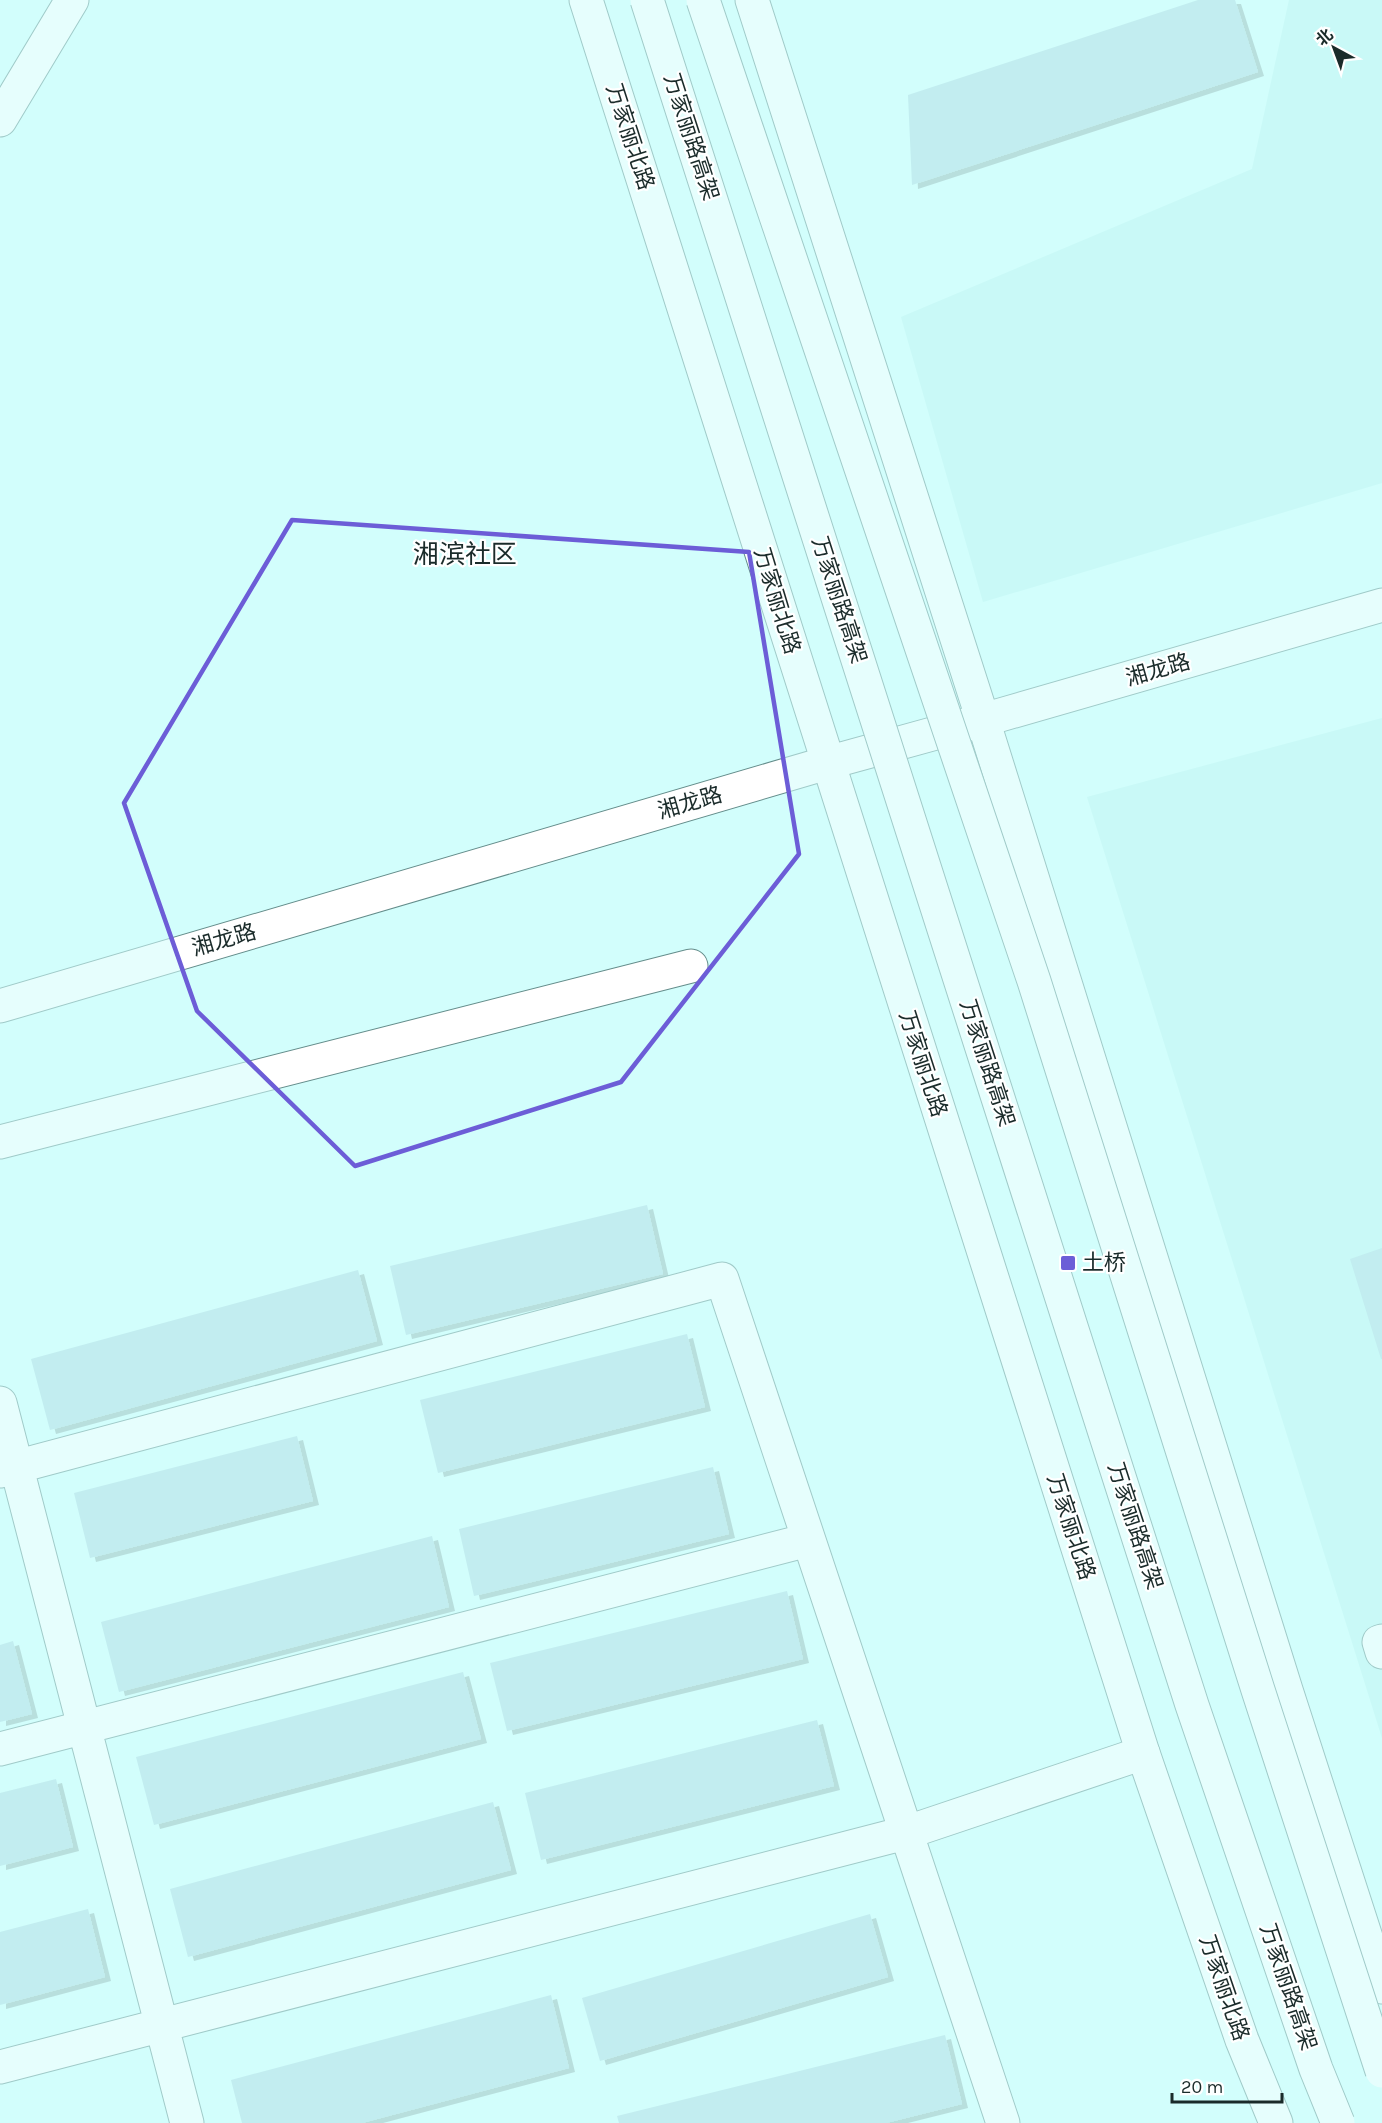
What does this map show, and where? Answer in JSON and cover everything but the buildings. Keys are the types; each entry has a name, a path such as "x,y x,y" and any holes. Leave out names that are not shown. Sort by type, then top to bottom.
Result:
{"main road":[{"path":"0,120 72,0"},
{"name":"万家丽北路","path":"586,0 1143,1753 1242,2040 1276,2123"},
{"name":"万家丽路高架","path":"647,0 1192,1705 1316,2069 1338,2123"},
{"path":"703,0 1034,981 1251,1668 1382,2071"},
{"path":"719,0 783,235"},
{"path":"752,0 983,720 1279,1668 1382,1987"},
{"name":"湘龙路","path":"0,1006 827,763 1382,605"},
{"path":"0,1142 691,966"},
{"path":"8,1469 722,1280 1003,2123"},
{"path":"0,1403 8,1469 84,1728 187,2123"},
{"path":"0,1749 808,1540"},
{"path":"1382,1641 1379,1642 1382,1652"},
{"path":"0,2067 905,1833 1143,1753"}],"highlighted area":[{"path":"292,520 749,552 799,854 621,1082 355,1166 197,1011 124,803"}],"shaded area":[{"path":"1289,0 1382,0 1382,483 983,602 901,317 1252,169"},
{"path":"1382,718 1382,1738 1087,797"}],"place":[{"name":"土桥","path":"1068,1263"}],"district":[{"name":"湘滨社区","path":"465,554"}]}
